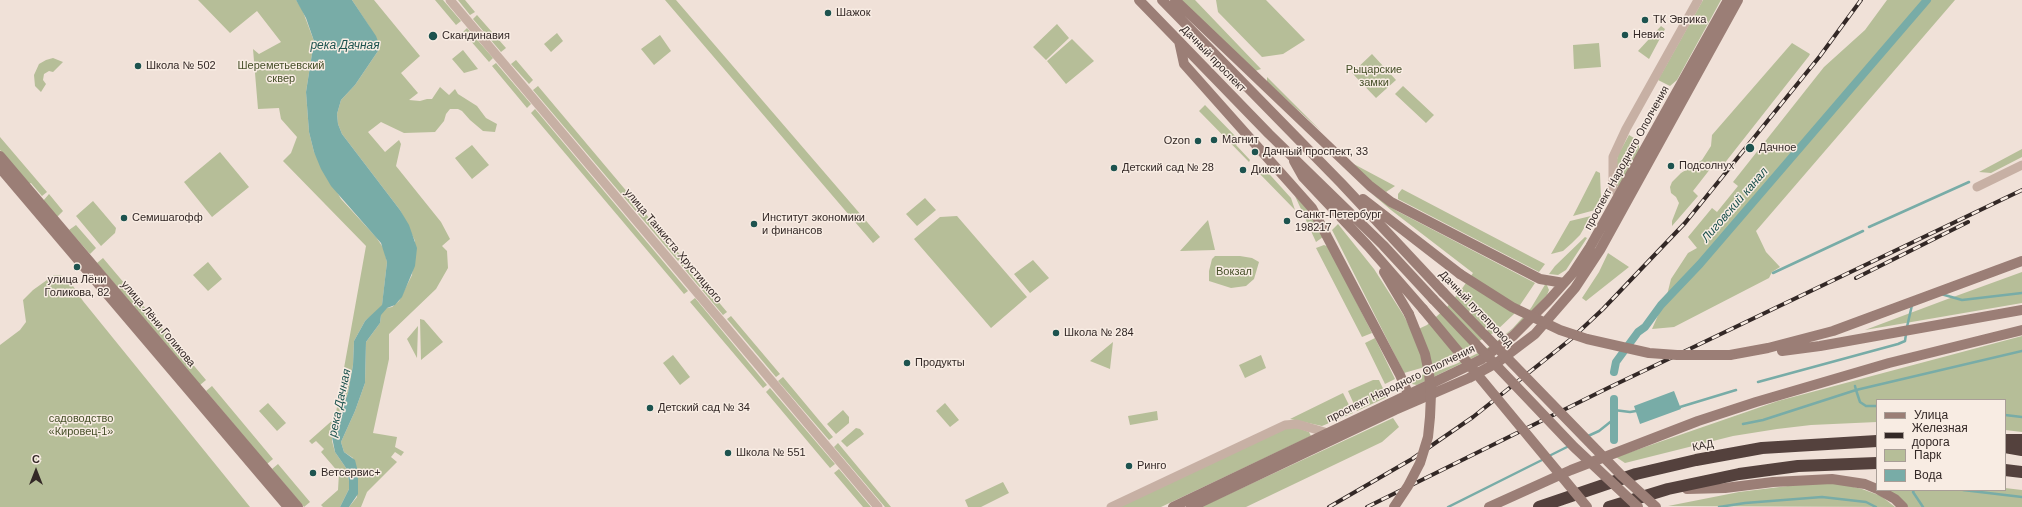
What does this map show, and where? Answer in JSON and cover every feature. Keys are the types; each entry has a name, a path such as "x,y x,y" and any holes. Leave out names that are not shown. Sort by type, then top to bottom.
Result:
{"highway":[{"path":"2006,440 2022,440"},
{"name":"КАД","path":"1539,507 1636,474 1696,460 1762,448 1876,441"},
{"path":"2006,447 2022,450"},
{"path":"1609,507 1668,489 1739,474 1791,467 1876,463"},
{"path":"2006,470 2022,472"}],"main road":[{"name":"Дачный проспект","path":"1139,0 1269,134 1291,154"},
{"name":"Дачный проспект","path":"1162,0 1283,124"},
{"path":"1175,0 1370,186 1391,202 1540,279 1564,283"},
{"name":"проспект Народного Ополчения","path":"1173,507 1328,433 1484,370 1519,348 1534,334 1575,288 1600,250 1624,198 1728,0"},
{"name":"проспект Народного Ополчения","path":"1191,507 1410,399 1466,367 1513,336 1532,318 1564,283 1624,198 1738,0"},
{"path":"1179,42 1184,64 1312,208 1400,375 1410,399"},
{"name":"Дачный путепровод","path":"1283,124 1341,183 1514,366 1621,475 1656,507"},
{"path":"1291,154 1303,177 1368,246 1465,358 1587,507"},
{"path":"1291,154 1383,245 1574,447 1638,507"},
{"name":"улица Лёни Голикова","path":"0,156 298,507"},
{"name":"улица Лёни Голикова","path":"0,168 288,507"},
{"path":"1341,183 1426,250 1474,284 1512,307 1535,319 1587,339 1627,349 1677,355 1730,355 1765,353 1820,346 2022,310"},
{"path":"1368,246 1409,314 1417,332 1425,354 1431,394 1428,436 1424,451 1408,486 1394,507"},
{"path":"1730,355 1768,348 1833,331 2022,261"},
{"path":"1489,507 1571,470 1698,421 1756,402 1889,363 2022,330"},
{"path":"1668,489 1725,488 1773,482 1832,479 1865,484 1876,489"},
{"path":"1880,491 1894,499 1903,507"}],"street":[{"name":"улица Танкиста Хрустицкого","path":"450,0 878,507"},
{"path":"1624,198 1613,189 1613,157 1616,147 1698,0"},
{"path":"1977,187 2022,165"},
{"path":"1110,507 1285,425 1297,424 1328,433"}],"green space":[{"name":"Шереметьевский сквер","path":"198,0 296,0 302,9 314,41 306,92 309,132 314,152 341,199 376,237 384,249 387,262 382,306 387,308 392,307 399,301 412,275 415,241 400,210 342,134 338,124 337,114 341,100 355,85 378,51 369,26 352,0 374,0 420,56 401,73 418,93 409,100 420,101 432,99 440,87 449,95 455,89 458,94 477,106 486,118 497,124 495,132 483,131 462,111 458,109 450,109 446,114 444,121 435,132 404,133 381,122 368,132 385,152 399,140 401,144 396,166 441,222 450,239 442,246 447,251 448,268 436,289 389,334 389,359 373,433 397,437 395,447 404,452 401,456 395,452 391,457 397,462 367,492 361,507 349,507 357,497 353,458 344,452 341,442 355,411 365,383 366,342 380,323 381,315 370,317 365,321 354,341 353,365 348,393 333,432 332,441 335,452 346,468 349,481 349,489 340,507 323,507 321,505 338,490 339,473 321,452 324,449 316,441 312,444 309,441 335,418 366,246 283,161 291,153 297,137 281,119 279,108 258,109 253,49 259,54 281,42 257,11 230,33"},
{"path":"435,0 443,0 461,21 456,25"},
{"path":"458,0 465,0 475,12 470,15"},
{"path":"665,0 676,0 880,237 873,243"},
{"path":"1179,0 1195,0 1261,69 1255,71"},
{"path":"1216,0 1266,0 1305,40 1283,54 1262,57 1218,12"},
{"path":"1703,0 1721,0 1677,80 1670,86 1658,80"},
{"path":"1887,0 1955,0 1756,231 1766,252 1780,267 1772,272 1769,278 1674,327 1652,329 1667,295 1671,279 1688,253 1697,248 1688,237 1712,208 1717,212 1738,186 1733,182 1824,67 1865,30"},
{"path":"477,15 506,48 501,52 473,19"},
{"path":"1057,24 1069,38 1046,60 1033,47"},
{"path":"1661,26 1665,29 1649,59 1638,51"},
{"path":"467,28 493,58 489,62 463,32"},
{"path":"557,33 563,41 551,52 544,44"},
{"path":"660,35 671,51 654,65 641,49"},
{"path":"1072,39 1094,61 1066,84 1047,61"},
{"path":"1599,43 1601,67 1574,69 1573,45"},
{"path":"1792,43 1810,54 1809,56 1720,169 1714,164 1693,191 1698,196 1672,226 1672,221 1679,203 1676,197 1671,193 1670,187 1672,182 1681,173 1702,160 1711,146 1712,135"},
{"path":"463,50 478,69 464,73 452,59"},
{"name":"Рыцарские замки","path":"1372,54 1396,80 1376,98 1352,73"},
{"path":"53,58 63,62 53,72 49,71 44,74 43,80 46,84 41,92 35,86 34,75 39,64"},
{"path":"516,60 533,80 529,84 511,64"},
{"path":"496,63 531,104 527,108 492,66"},
{"path":"1267,77 1321,131 1267,82"},
{"path":"538,86 682,257 678,261 533,90"},
{"path":"1403,86 1434,115 1426,123 1395,94"},
{"path":"1205,105 1240,141 1236,145 1250,160 1249,162 1199,111"},
{"path":"535,109 688,291 684,294 531,113"},
{"path":"1629,135 1639,141 1639,151 1619,186 1616,187 1615,168 1618,155"},
{"path":"0,137 47,192 42,196 31,183 29,184 0,150"},
{"path":"472,145 489,165 472,179 455,158"},
{"path":"2022,149 2022,157 1991,173 1979,172"},
{"path":"220,152 249,187 212,217 184,182"},
{"path":"1350,162 1395,186 1386,192 1372,183"},
{"path":"1262,166 1291,198 1295,210 1257,171"},
{"path":"1596,171 1600,173 1601,199 1595,210 1573,216"},
{"path":"1402,189 1545,264 1539,272 1398,199 1398,194"},
{"path":"1371,193 1397,211 1535,283 1514,314 1495,332 1442,362 1404,373 1332,230 1338,224 1374,269 1404,316 1412,332 1427,325 1447,307 1473,273"},
{"path":"49,194 63,211 57,217 43,201"},
{"path":"1295,196 1308,210 1323,237 1316,242"},
{"path":"925,198 936,210 917,226 906,214"},
{"path":"93,201 116,228 115,233 101,246 76,216"},
{"path":"957,216 1027,297 991,328 914,239 940,217"},
{"path":"1591,216 1580,235 1572,243 1563,251 1551,254 1570,221"},
{"path":"1208,220 1215,250 1180,251"},
{"path":"76,225 96,248 90,254 69,230"},
{"path":"1585,237 1587,238 1566,270 1558,275 1549,274 1555,266"},
{"path":"1324,245 1329,247 1372,333 1362,337 1316,248"},
{"path":"1608,253 1629,267 1586,301 1582,298 1599,272"},
{"name":"Вокзал","path":"1215,256 1240,256 1252,258 1259,262 1254,279 1246,286 1231,288 1209,281 1209,271 1212,259"},
{"path":"103,258 206,380 200,385 97,263"},
{"path":"1033,260 1049,278 1030,293 1014,274"},
{"path":"208,262 222,279 208,291 193,275"},
{"path":"685,262 727,312 723,315 681,265"},
{"path":"2022,272 2022,303 1865,330 1945,300"},
{"name":"садоводство «Кировец-1»","path":"54,275 61,275 73,286 83,301 250,507 0,507 0,345 20,330 26,322 23,300 33,290"},
{"path":"1546,283 1549,290 1547,295 1525,319 1487,351 1417,385 1412,384 1409,380 1415,376 1432,373 1456,364 1486,349 1513,328 1531,308"},
{"path":"695,298 767,385 763,388 690,302"},
{"path":"731,316 780,374 776,377 727,319"},
{"path":"420,319 424,320 443,342 421,360"},
{"path":"418,326 417,358 407,339"},
{"path":"2022,336 2022,432 2006,430 2006,399 1876,399 1876,422 1811,425 1733,436 1625,463 1616,457 1778,401"},
{"path":"1375,338 1395,379 1385,384 1365,343"},
{"path":"1113,342 1110,369 1090,361"},
{"path":"673,355 690,377 680,385 663,363"},
{"path":"1261,355 1266,368 1245,378 1239,365"},
{"path":"783,377 833,437 829,440 778,381"},
{"path":"1373,380 1379,380 1387,397 1357,411 1348,391"},
{"path":"212,386 273,459 267,464 206,391"},
{"path":"770,388 835,464 830,468 766,392"},
{"path":"1343,393 1353,413 1322,426 1290,419"},
{"path":"268,403 286,423 277,431 259,411"},
{"path":"945,403 959,420 950,427 936,411"},
{"path":"843,410 849,417 849,423 836,434 827,424"},
{"path":"1157,411 1158,420 1130,425 1128,416"},
{"path":"1393,418 1399,427 1382,442 1246,507 1201,507"},
{"path":"856,428 860,429 864,434 847,447 841,441"},
{"path":"1286,428 1298,428 1309,432 1311,436 1161,507 1119,507"},
{"path":"838,443 891,507 885,507 834,447"},
{"path":"278,464 310,502 304,507 272,469"},
{"path":"839,469 871,507 863,507 834,473"},
{"path":"1003,482 1009,493 981,507 968,507 965,500"},
{"path":"1837,483 1862,489 1881,496 1895,507 1668,506 1739,492 1796,485"},
{"path":"2006,488 2022,490 2022,507 1908,507 1890,491 2006,491"}],"water":[{"name":"река Дачная","path":"296,0 352,0 376,36 379,44 378,51 355,85 341,100 337,114 338,124 342,134 400,210 409,225 417,248 415,266 402,297 395,305 387,308 381,315 380,323 366,342 365,383 355,411 341,442 344,452 355,460 358,472 358,494 349,507 340,507 349,489 349,481 346,468 335,452 332,437 348,393 353,365 354,341 365,321 382,305 387,262 381,243 331,186 321,169 314,152 309,132 306,92 314,41 306,18"},
{"path":"1674,391 1681,409 1640,424 1634,406"}],"waterway":[{"name":"Лиговский канал","path":"1614,372 1616,362 1638,332 1645,327 1661,305 1700,264 1927,0"},
{"path":"1869,227 1969,182"},
{"path":"1773,273 1863,231"},
{"path":"1941,294 1962,300 2022,293"},
{"path":"1907,327 1912,305"},
{"path":"1758,382 1898,344 1905,341 1906,334"},
{"path":"1876,406 1866,406 1860,402 1856,390 2022,351"},
{"path":"1743,424 1763,420 1856,390 1855,386"},
{"path":"1680,407 1736,390"},
{"name":"Лиговский канал","path":"1614,399 1614,440"},
{"path":"1614,410 1630,412 1636,411"},
{"path":"2006,415 2022,417"},
{"path":"1588,436 1599,431 1614,419"},
{"path":"1549,456 1569,446"},
{"path":"1448,507 1544,459"},
{"path":"1914,491 1923,507"},
{"path":"1971,491 2022,497"},
{"path":"1719,507 1745,503 1822,497 1866,502 1876,507"}],"railway":[{"path":"1329,507 1412,459 1473,417 1571,339 1603,309 1685,223 1820,56 1861,0"},
{"path":"1367,507 1610,387 2022,190"},
{"path":"1856,278 1968,222"}],"place":[{"name":"Шажок","path":"828,13"},
{"name":"ТК Эврика","path":"1645,20"},
{"name":"Невис","path":"1625,35"},
{"name":"Скандинавия","path":"433,36"},
{"name":"Школа № 502","path":"138,66"},
{"name":"Магнит","path":"1214,140"},
{"name":"Ozon","path":"1198,141"},
{"name":"Дачное","path":"1750,148"},
{"name":"Дачный проспект, 33","path":"1255,152"},
{"name":"Подсолнух","path":"1671,166"},
{"name":"Детский сад № 28","path":"1114,168"},
{"name":"Дикси","path":"1243,170"},
{"name":"Семишагофф","path":"124,218"},
{"name":"Санкт-Петербург 198217","path":"1287,221"},
{"name":"Институт экономики и финансов","path":"754,224"},
{"name":"улица Лёни Голикова, 82","path":"77,267"},
{"name":"Школа № 284","path":"1056,333"},
{"name":"Продукты","path":"907,363"},
{"name":"Детский сад № 34","path":"650,408"},
{"name":"Школа № 551","path":"728,453"},
{"name":"Ринго","path":"1129,466"},
{"name":"Ветсервис+","path":"313,473"}]}
